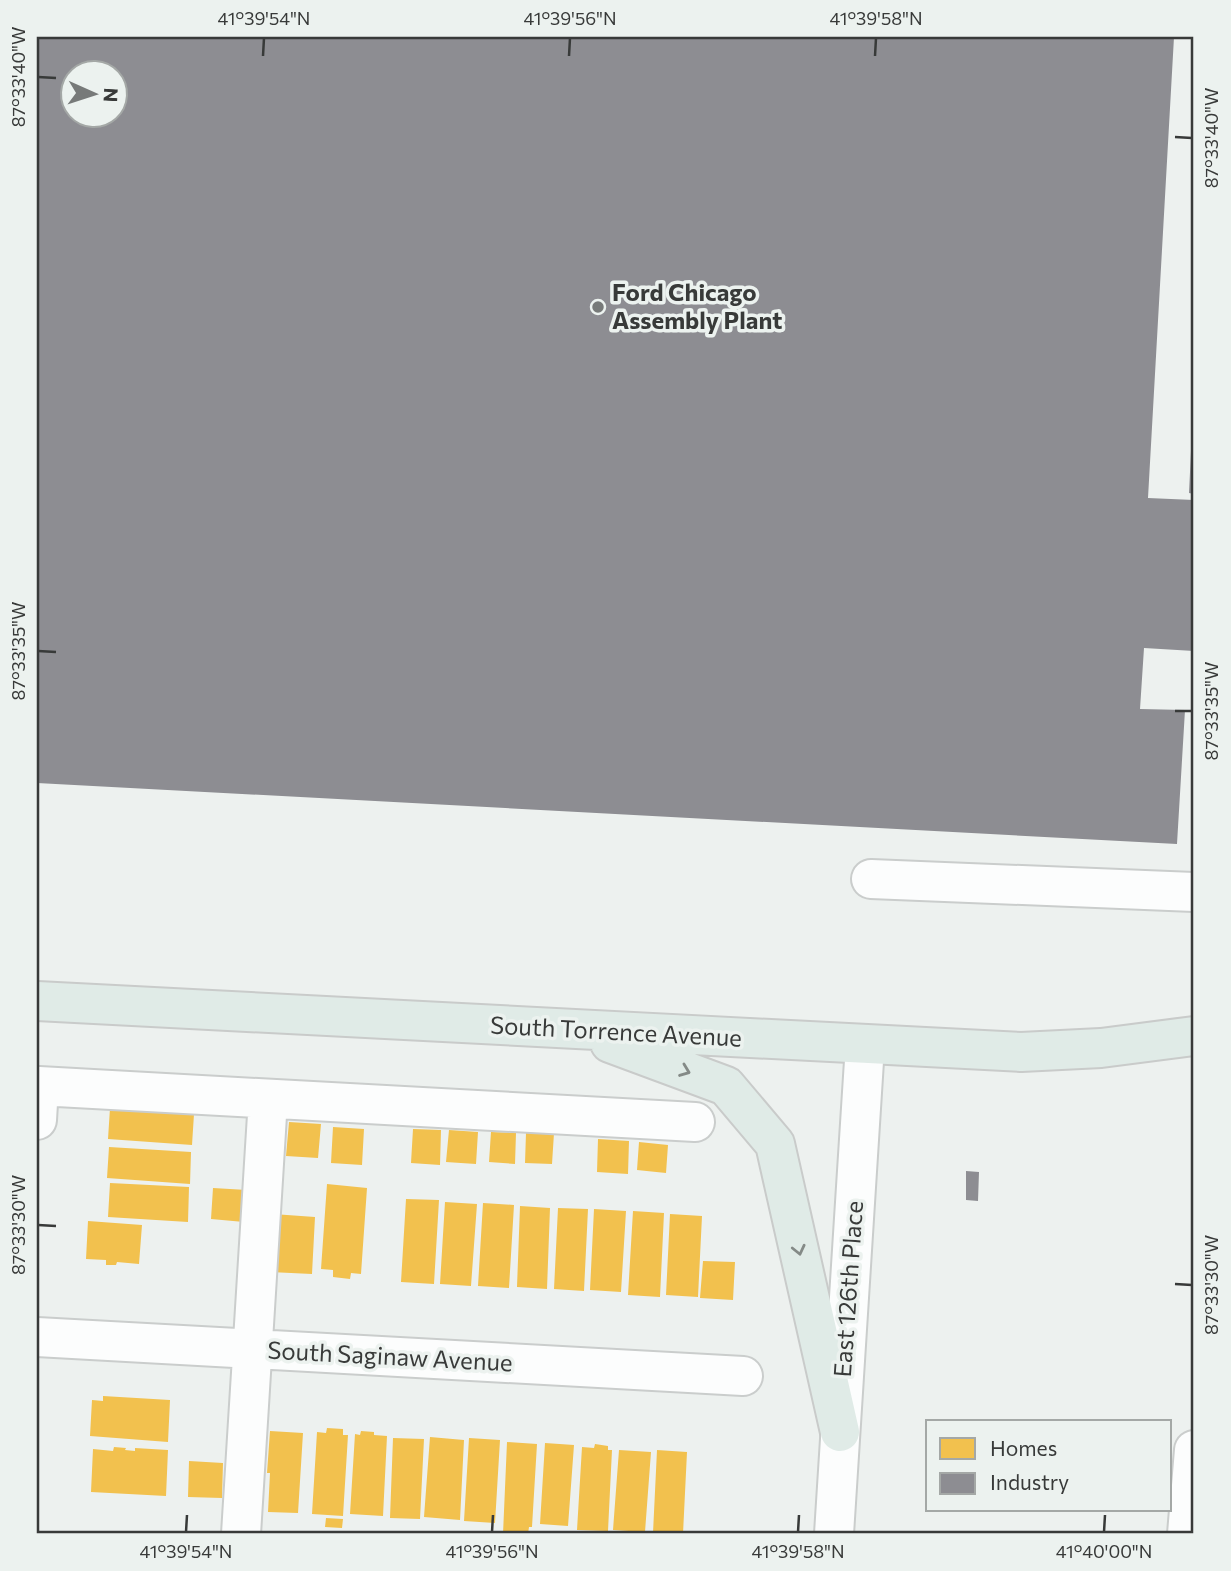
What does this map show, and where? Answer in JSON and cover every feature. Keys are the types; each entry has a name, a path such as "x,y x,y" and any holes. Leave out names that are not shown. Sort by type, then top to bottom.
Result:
{"main road":[{"name":"South Torrence Avenue","path":"37,1001 1021,1052 1101,1048 1194,1036"},
{"path":"576,1030 726,1086 775,1144 840,1432"}],"street":[{"path":"871,878 1194,892"},
{"name":"East 126th Place","path":"834,1534 865,1045"},
{"path":"38,1103 268,1098 695,1122"},
{"path":"241,1534 268,1098"},
{"name":"South Saginaw Avenue","path":"37,1337 743,1376"},
{"path":"1187,1534 1194,1450"}],"building: Homes":[{"path":"110,1108 194,1114 192,1145 108,1139"},
{"path":"289,1122 321,1124 318,1158 286,1156"},
{"path":"333,1127 364,1129 362,1165 331,1163"},
{"path":"413,1129 441,1130 440,1165 411,1163"},
{"path":"449,1130 478,1132 476,1164 446,1162"},
{"path":"491,1132 516,1133 515,1164 489,1162"},
{"path":"526,1133 554,1133 552,1164 525,1163"},
{"path":"598,1139 629,1141 628,1174 597,1172"},
{"path":"639,1142 668,1145 666,1173 637,1170"},
{"path":"109,1147 191,1152 190,1184 107,1178"},
{"path":"110,1183 189,1187 188,1222 108,1217"},
{"path":"327,1184 367,1188 361,1274 351,1273 350,1279 333,1277 333,1270 321,1269"},
{"path":"213,1188 247,1190 244,1222 211,1219"},
{"path":"406,1199 439,1200 434,1284 401,1282"},
{"path":"445,1202 477,1204 471,1286 440,1284"},
{"path":"483,1203 514,1205 509,1288 478,1286"},
{"path":"520,1206 550,1208 547,1289 517,1287"},
{"path":"558,1208 588,1209 584,1291 554,1289"},
{"path":"594,1209 626,1211 621,1292 590,1290"},
{"path":"633,1211 664,1213 660,1297 628,1295"},
{"path":"273,1214 315,1217 312,1274 270,1272"},
{"path":"670,1214 702,1216 698,1297 666,1295"},
{"path":"88,1221 142,1225 139,1264 117,1262 116,1265 106,1265 106,1260 86,1259"},
{"path":"703,1261 735,1262 733,1300 700,1298"},
{"path":"103,1396 170,1400 168,1442 90,1436 92,1400 103,1401"},
{"path":"327,1428 343,1429 343,1435 348,1435 343,1516 312,1514 317,1432 326,1433"},
{"path":"270,1431 303,1433 298,1513 268,1512"},
{"path":"361,1431 387,1436 383,1516 350,1514 355,1434 360,1435"},
{"path":"430,1437 464,1440 460,1520 424,1517"},
{"path":"393,1438 424,1439 420,1519 390,1518"},
{"path":"469,1438 500,1440 495,1523 464,1521"},
{"path":"507,1442 537,1444 532,1527 529,1527 528,1534 503,1534"},
{"path":"545,1443 574,1445 568,1526 540,1524"},
{"path":"595,1444 608,1446 608,1450 612,1450 608,1531 577,1530 582,1447 594,1448"},
{"path":"114,1447 135,1451 135,1448 168,1450 166,1496 91,1492 93,1449 113,1451"},
{"path":"619,1450 651,1452 645,1532 613,1530"},
{"path":"657,1450 687,1452 683,1534 653,1533"},
{"path":"189,1461 223,1463 222,1498 188,1497"},
{"path":"326,1518 343,1519 342,1528 325,1527"}],"building: Industry":[{"name":"Ford Chicago Assembly Plant","path":"37,37 1174,37 1148,498 1194,500 1194,651 1144,648 1140,709 1185,710 1177,844 37,783"},
{"path":"1191,451 1194,451 1194,494 1189,493"},
{"path":"966,1171 979,1172 978,1201 966,1200"}],"place":[{"name":"Ford Chicago Assembly Plant","path":"598,307"}]}
